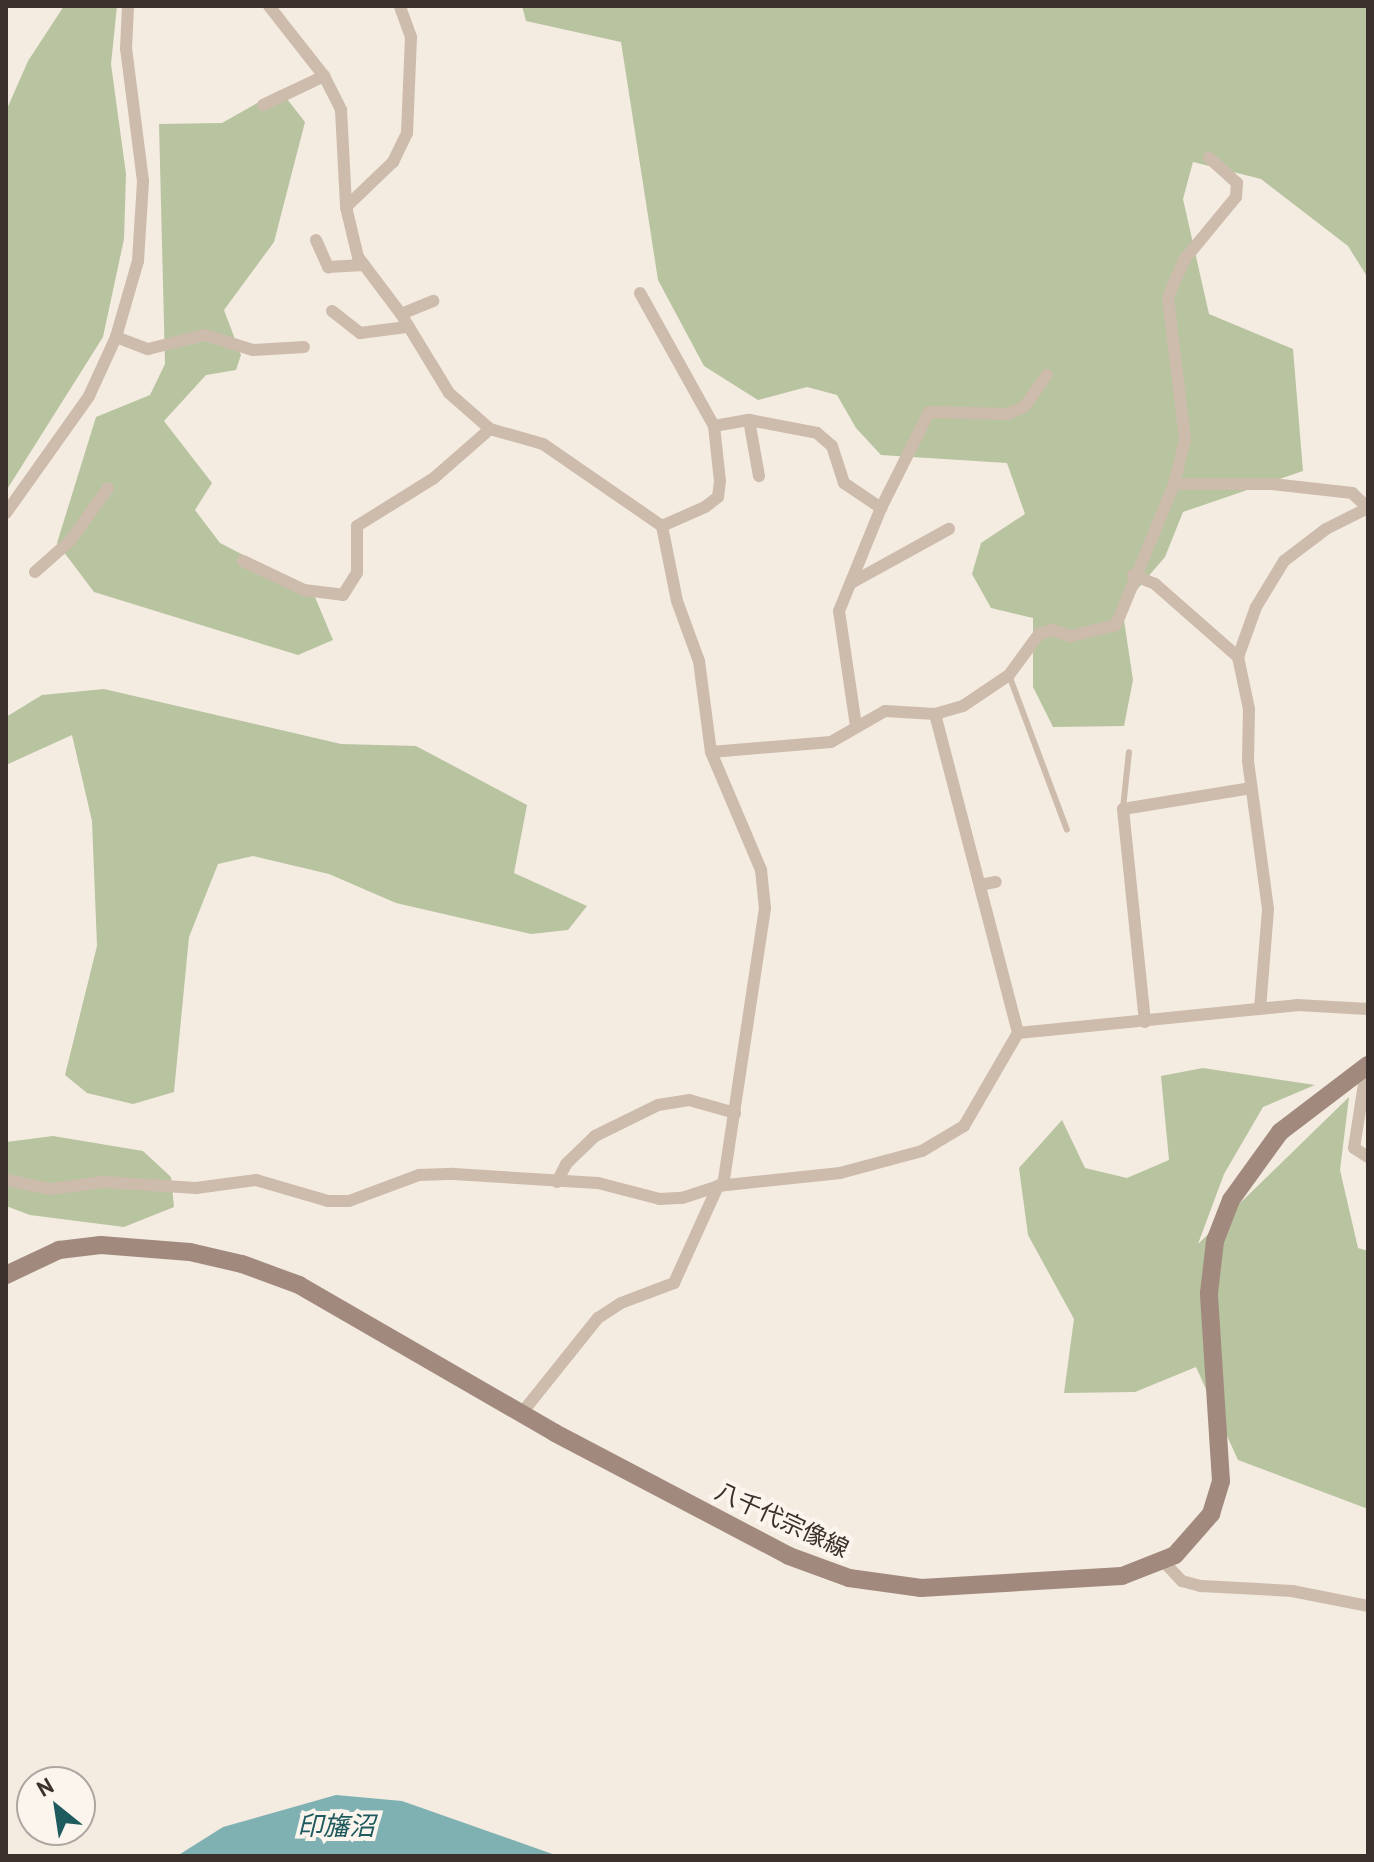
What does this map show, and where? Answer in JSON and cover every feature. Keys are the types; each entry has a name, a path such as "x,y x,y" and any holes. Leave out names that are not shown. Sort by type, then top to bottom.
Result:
{"main road":[{"name":"八千代宗像線","path":"7,1271 59,1250 101,1245 190,1252 242,1264 299,1285 362,1318 521,1414 789,1556 849,1578 921,1588 1034,1584 1122,1576 1164,1562 1211,1514 1221,1481 1209,1293 1215,1241 1231,1200 1280,1132 1368,1065"}],"street":[{"path":"6,513 89,396 116,337 138,261 143,181 126,49 128,6"},
{"path":"269,6 324,76 345,127 349,236 364,265 401,314 449,393 490,429 543,444 662,526 677,601 699,661 711,752 761,870 765,908 735,1113 721,1186 674,1283 621,1303 598,1318 521,1414"},
{"path":"346,207 393,162 407,133 411,37 400,6"},
{"path":"263,105 324,76"},
{"path":"711,752 831,742 885,711 935,714 963,706 1009,675 1039,634 1052,630 1071,636 1112,629 1174,484 1185,417 1168,297 1184,260 1236,197 1237,183 1209,158"},
{"path":"316,240 328,267 364,265"},
{"path":"640,293 714,426 718,497 662,526"},
{"path":"401,314 434,301"},
{"path":"332,311 360,333 407,327"},
{"path":"116,337 148,349 205,335 253,350 304,347"},
{"path":"856,726 838,630 851,583 881,508 929,412 1008,414 1025,406 1047,375"},
{"path":"714,426 749,420 780,423 826,437 844,483 881,508"},
{"path":"749,420 759,476"},
{"path":"243,561 304,590 343,595 357,573 357,526 434,478 490,429"},
{"path":"1174,484 1272,484 1352,493 1368,508 1326,529 1284,561 1256,607 1238,657 1249,709 1251,788 1268,909 1260,1009"},
{"path":"35,572 70,541 108,488"},
{"path":"851,583 949,529"},
{"path":"1133,575 1155,584 1238,657"},
{"path":"6,1180 51,1189 103,1182 196,1188 256,1180 328,1201 349,1201 419,1175 598,1183 660,1199 721,1186 884,1164 952,1136 964,1126 1018,1033 935,714"},
{"path":"1145,1022 1123,809 1251,788"},
{"path":"980,885 996,882"},
{"path":"1018,1033 1309,1005 1368,1009"},
{"path":"1368,1065 1354,1148 1368,1157"},
{"path":"557,1182 566,1164 595,1136 658,1105 689,1100 735,1113"},
{"path":"1164,1562 1182,1581 1201,1586 1292,1591 1368,1606"}],"lane":[{"path":"1009,675 1067,830"},
{"path":"1123,809 1129,752"}],"green space":[{"path":"64,6 117,6 111,64 126,174 124,239 103,337 6,491 6,111 28,61"},
{"path":"522,6 1368,6 1368,278 1348,246 1261,179 1193,162 1183,199 1209,314 1293,349 1303,471 1183,512 1165,557 1122,607 1133,680 1124,726 1053,727 1033,687 1033,618 991,608 972,574 981,543 1025,514 1007,463 881,455 856,428 837,395 807,387 758,400 704,366 658,280 621,42 526,21"},
{"path":"280,90 305,122 274,242 224,310 241,355 236,370 206,375 164,421 212,483 195,510 220,543 312,590 333,640 298,655 94,592 57,543 96,417 150,395 165,364 159,124 222,123"},
{"path":"104,689 341,744 416,746 527,805 514,873 587,906 568,930 531,934 396,903 329,874 253,856 218,864 189,937 174,1092 133,1104 87,1093 65,1075 97,946 92,821 72,735 6,765 6,717 42,695"},
{"path":"1203,1068 1315,1085 1263,1107 1224,1174 1198,1244 1349,1097 1340,1170 1358,1248 1368,1251 1368,1509 1238,1460 1196,1367 1135,1392 1064,1393 1074,1319 1028,1235 1019,1168 1062,1120 1085,1168 1127,1178 1169,1160 1161,1076"},
{"path":"53,1136 143,1151 171,1177 174,1207 124,1227 30,1215 6,1206 6,1142"}],"water":[{"name":"印旛沼","path":"336,1795 402,1801 558,1856 177,1856 223,1827"}]}
